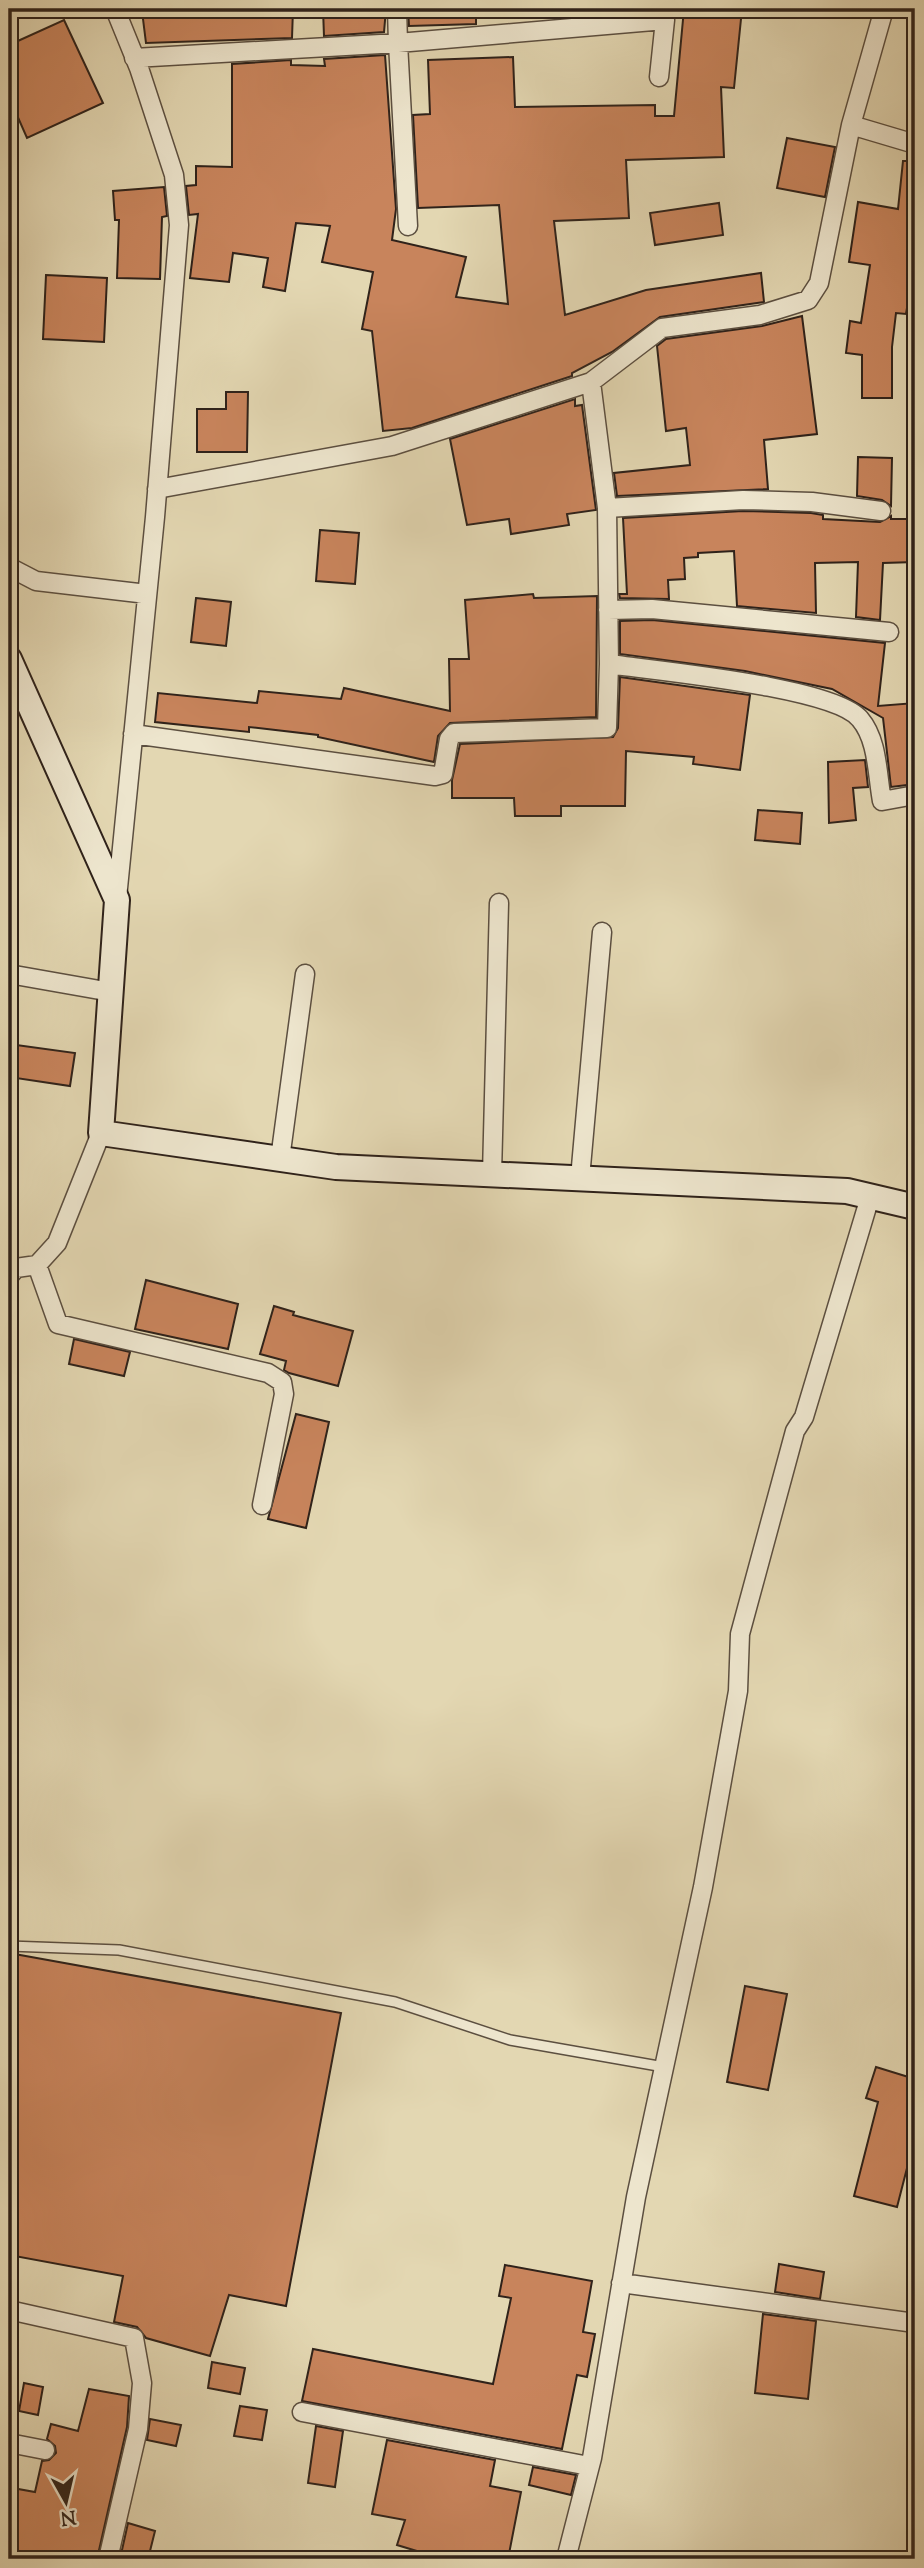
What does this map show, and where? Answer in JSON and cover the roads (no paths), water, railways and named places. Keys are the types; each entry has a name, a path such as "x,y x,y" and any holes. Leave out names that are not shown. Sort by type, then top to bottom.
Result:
{"street":[{"path":"9,1276 16,1268 37,1265 57,1243 101,1133 117,900 157,489 179,225 174,176 115,9"},
{"path":"397,9 408,226"},
{"path":"157,489 392,446 591,382 662,328 760,315 808,300 819,283 851,125 884,9"},
{"path":"134,58 398,43 665,14 659,77"},
{"path":"851,125 915,144"},
{"path":"133,734 435,776 443,774 449,739 454,733 607,728 610,664 607,509 591,382"},
{"path":"607,509 743,500 812,502 881,511"},
{"path":"9,567 36,581 147,594"},
{"path":"608,610 652,609 889,632"},
{"path":"9,659 117,900"},
{"path":"610,664 806,692 858,716 871,734 882,801 915,795"},
{"path":"492,1174 499,903"},
{"path":"580,1178 602,932"},
{"path":"9,974 111,992"},
{"path":"280,1158 304,974"},
{"path":"101,1133 336,1167 847,1191 915,1207"},
{"path":"566,2559 589,2466 621,2283 703,1887 738,1691 740,1634 795,1431 804,1417 870,1197"},
{"path":"37,1265 58,1324 268,1373 282,1382 284,1394 262,1506"},
{"path":"621,2283 915,2323"},
{"path":"9,2310 134,2338 142,2384 138,2429 108,2559"},
{"path":"302,2413 589,2466"},
{"path":"9,2443 44,2450"}],"lane":[{"path":"9,1947 132,1952 395,2001 510,2040 664,2067"}]}
